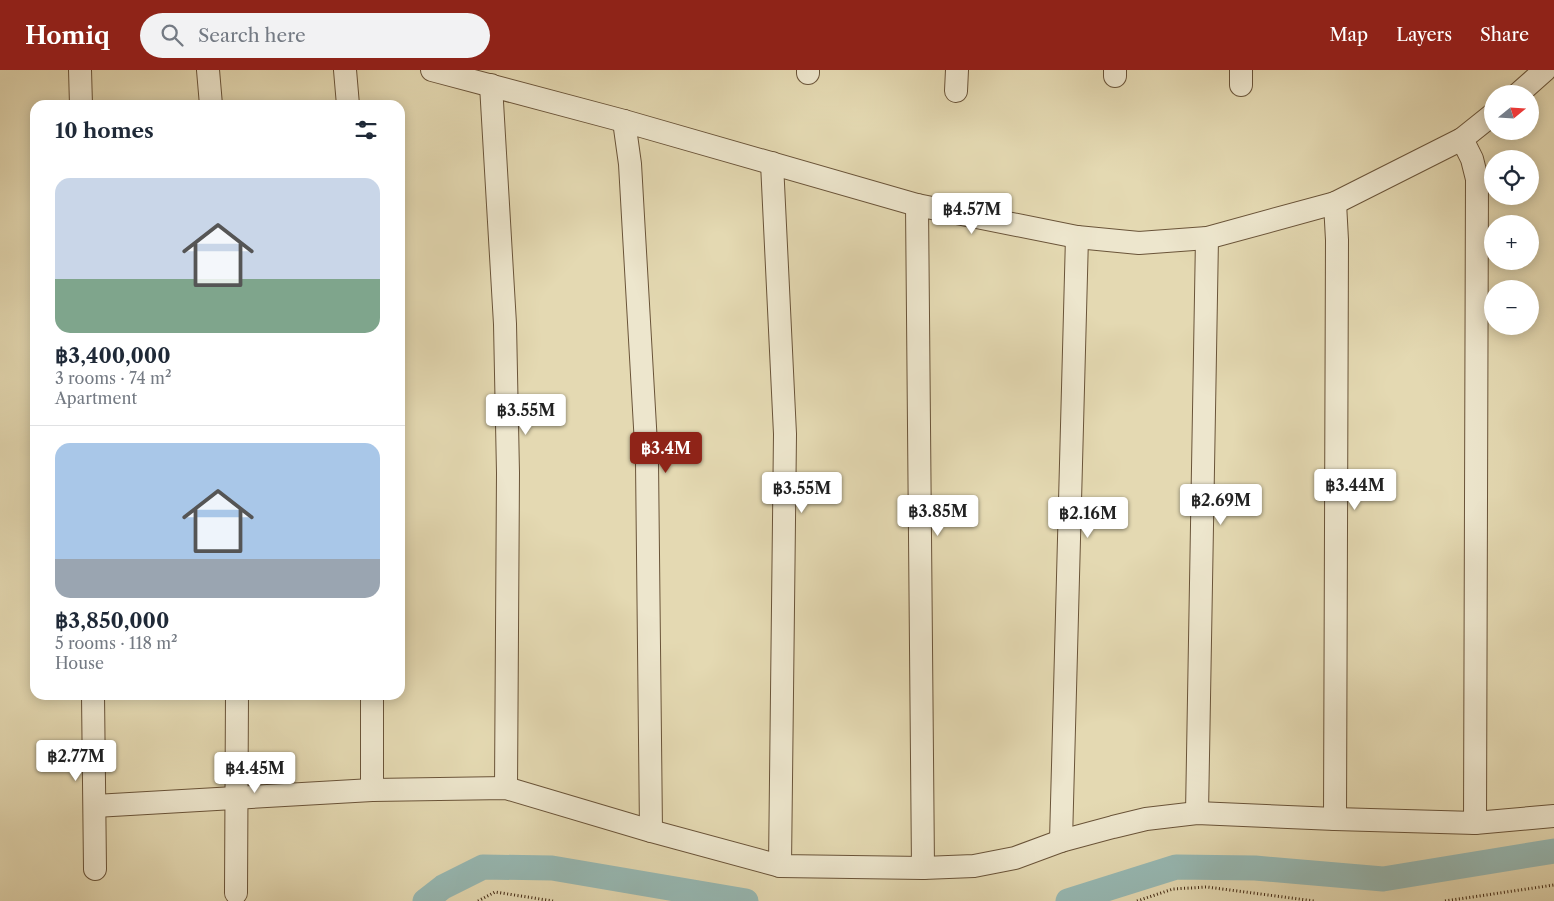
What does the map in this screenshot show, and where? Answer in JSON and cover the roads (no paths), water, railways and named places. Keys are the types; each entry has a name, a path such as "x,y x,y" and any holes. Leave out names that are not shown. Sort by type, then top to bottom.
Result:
{"street":[{"path":"80,70 81,100"},
{"path":"208,70 211,100"},
{"path":"346,70 348,100"},
{"path":"432,70 491,84 624,121 917,206 1077,237 1139,242 1208,238 1335,203 1462,139 1484,121"},
{"path":"1528,85 1545,70"},
{"path":"491,84 505,324 508,473 506,788"},
{"path":"624,121 630,164 647,462 651,831"},
{"path":"1462,139 1472,159 1477,179 1475,823"},
{"path":"772,163 785,434 780,866"},
{"path":"1334,820 1338,240 1335,203"},
{"path":"917,206 923,868"},
{"path":"1061,841 1077,237"},
{"path":"1197,813 1208,238"},
{"path":"92,700 95,869"},
{"path":"236,893 237,700"},
{"path":"372,700 372,790"},
{"path":"95,806 372,790 506,788 651,831 780,866 923,868 974,866 1015,858 1061,841 1146,819 1197,813 1334,820 1475,823 1554,816"}],"waterway":[{"path":"1068,901 1176,867 1255,868 1383,879 1554,851"},
{"path":"425,901 443,887 483,867 552,868 746,901"}]}
